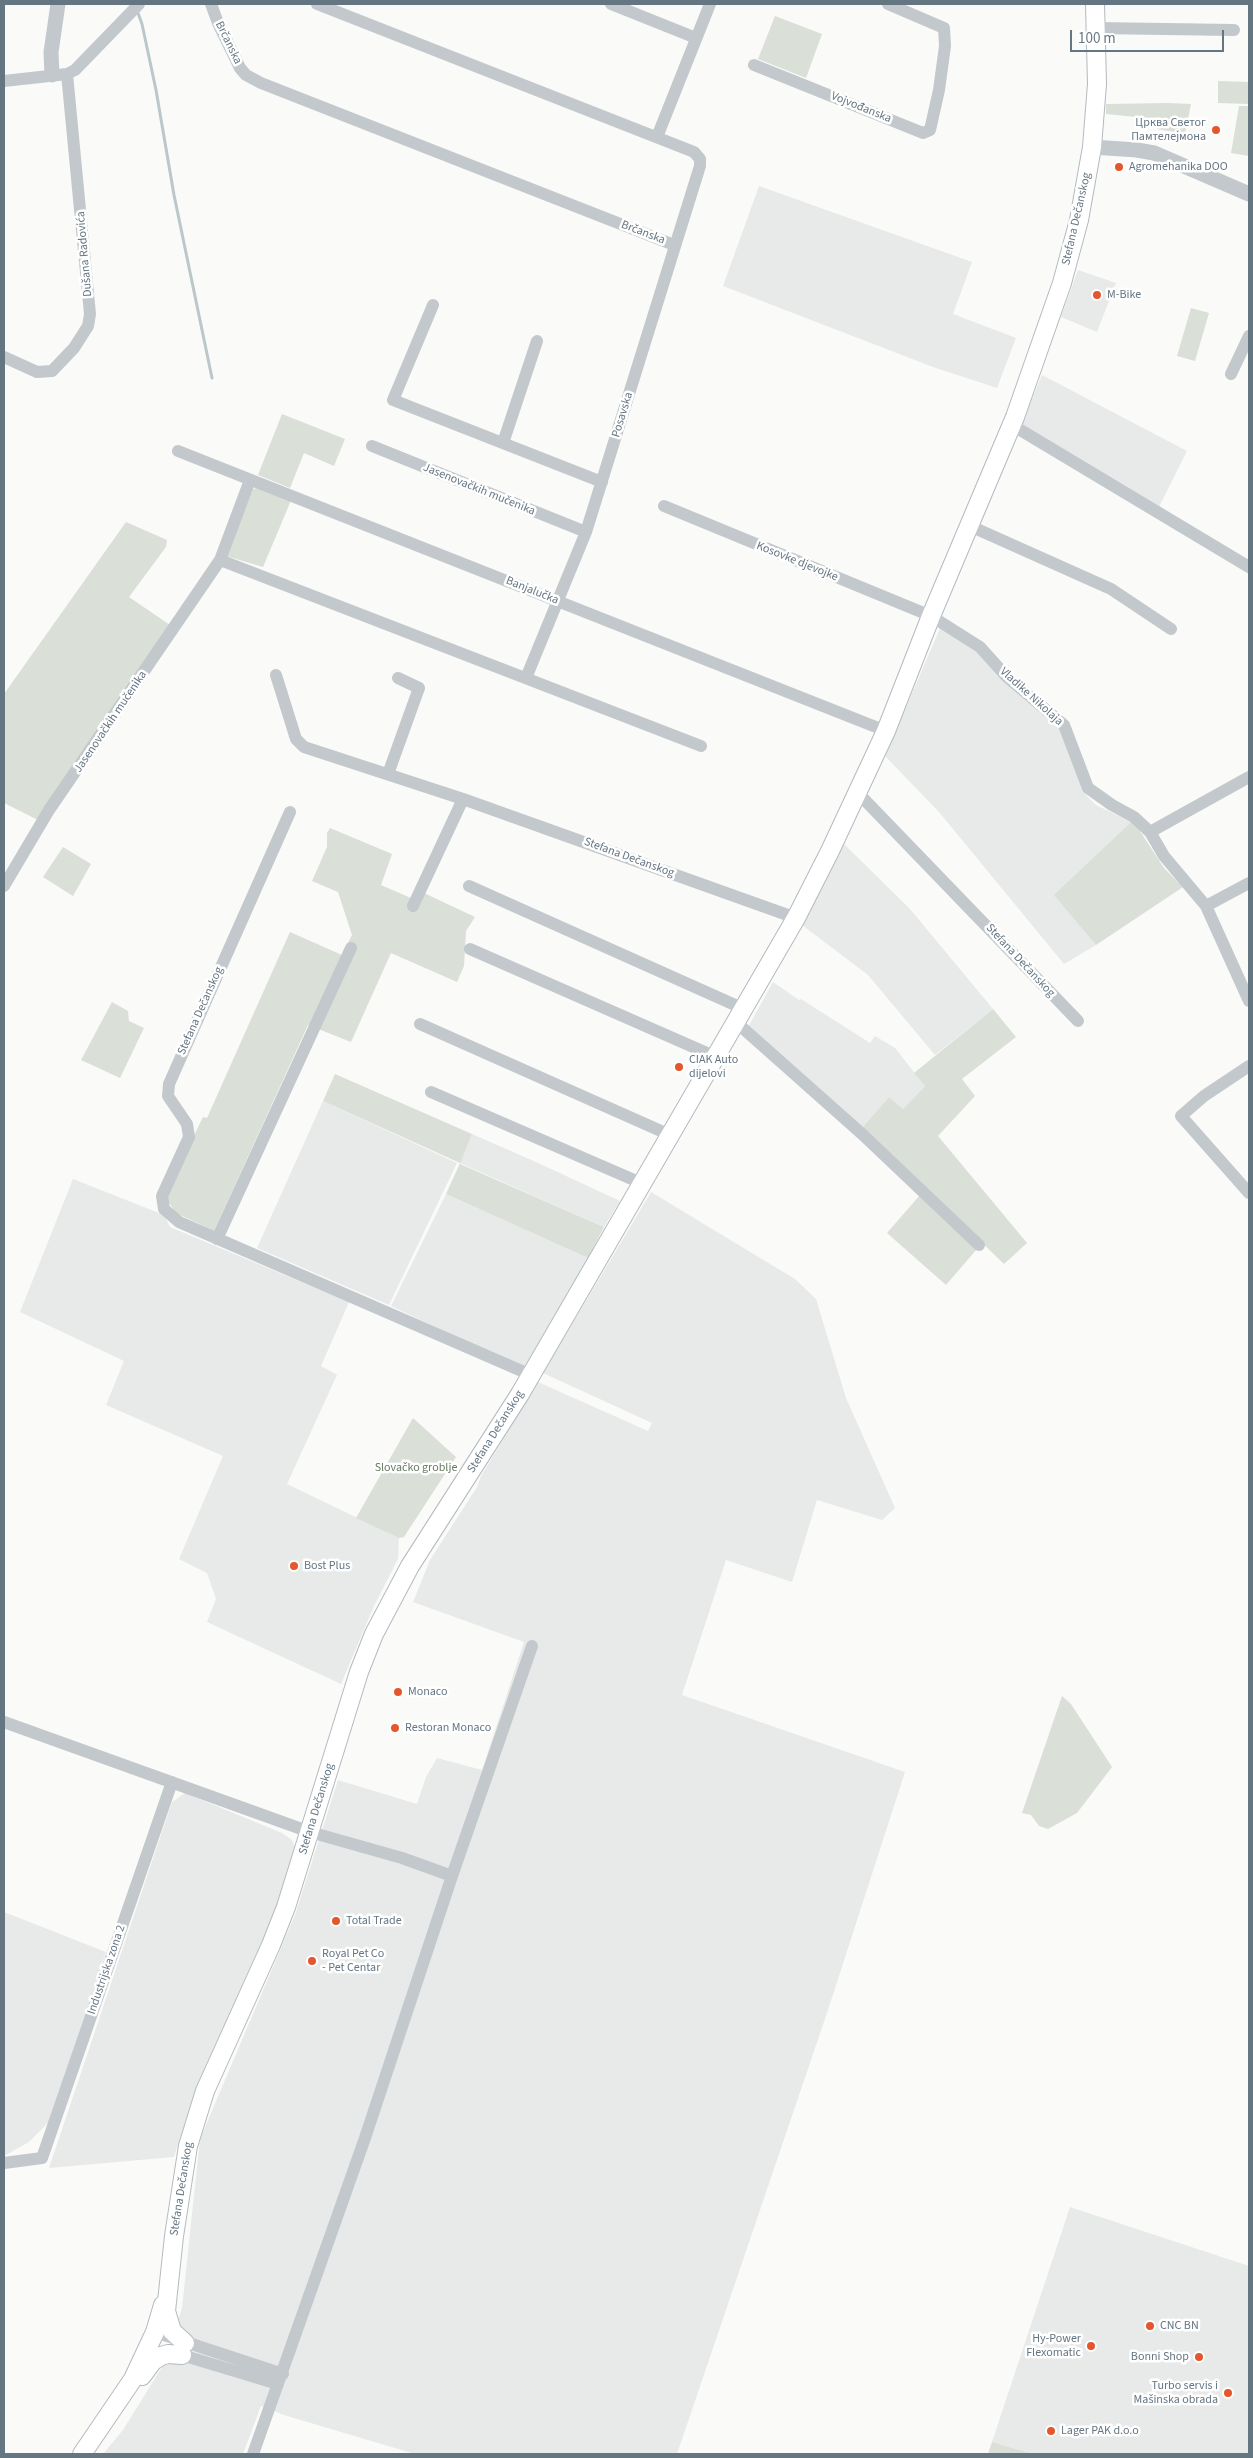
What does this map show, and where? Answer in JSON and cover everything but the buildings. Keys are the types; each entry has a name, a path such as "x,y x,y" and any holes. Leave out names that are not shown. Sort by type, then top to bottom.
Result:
{"main road":[{"name":"Stefana Dečanskog","path":"170,2270 188,2146 205,2091 271,1945 286,1907 357,1678 374,1634 410,1566 492,1440 531,1375 796,918 858,793 886,731 931,616 1012,425 1062,283 1079,220 1092,146 1096,84 1095,4"},
{"path":"71,2454 111,2415 152,2339 170,2270"},
{"path":"82,2454 154,2361 184,2349 168,2323 166,2311 170,2270"}],"street":[{"path":"58,4 51,52 60,74"},
{"path":"4,81 60,74 81,66 140,4"},
{"name":"Brčanska","path":"211,4 240,68 246,75 261,83 674,245 700,166 700,159 694,152 317,4"},
{"path":"611,4 696,38"},
{"path":"657,137 710,4"},
{"name":"Vojvođanska","path":"754,65 923,133 930,130 939,90 945,46 944,28 888,4"},
{"path":"1096,28 1234,30"},
{"name":"Dušana Radovića","path":"4,357 36,372 52,371 74,348 88,326 90,314 60,74"},
{"path":"1092,146 1154,153 1249,194"},
{"name":"Posavska","path":"602,482 674,245"},
{"path":"433,305 393,400 602,482 586,532 526,678"},
{"path":"1231,374 1249,336"},
{"path":"502,443 537,340"},
{"path":"1012,425 1249,567"},
{"name":"Jasenovačkih mučenika","path":"372,446 586,532"},
{"name":"Banjalučka","path":"178,451 886,731"},
{"name":"Jasenovačkih mučenika","path":"4,886 50,810 220,560 250,480"},
{"name":"Kosovke djevojke","path":"664,506 931,616"},
{"path":"970,526 1111,589 1171,629"},
{"path":"220,560 701,746"},
{"name":"Vladike Nikolaja","path":"931,616 980,647 1007,677 1064,725 1088,788 1112,805 1134,817 1150,832 1164,856 1206,906 1249,1001"},
{"name":"Stefana Dečanskog","path":"276,675 296,739 304,747 462,799 796,918"},
{"path":"388,774 418,688 398,678"},
{"path":"1150,832 1249,777"},
{"name":"Stefana Dečanskog","path":"858,793 1078,1021"},
{"path":"414,906 462,799"},
{"name":"Stefana Dečanskog","path":"290,812 169,1084 168,1096 187,1124 189,1137 162,1196 164,1209 179,1222 531,1375"},
{"path":"1206,906 1249,883"},
{"path":"469,886 740,1016 980,1245"},
{"path":"217,1239 351,948"},
{"path":"470,949 716,1058"},
{"path":"420,1024 670,1135"},
{"path":"1249,1066 1204,1096 1181,1116 1249,1193"},
{"path":"431,1092 641,1184"},
{"path":"253,2454 365,2138 452,1876 532,1646"},
{"path":"4,1722 310,1832 402,1858 452,1876"},
{"name":"Industrijska zona 2","path":"4,2163 42,2158 172,1782"},
{"path":"152,2339 280,2379"}],"shaded area":[{"path":"759,186 972,262 953,314 1016,338 997,388 933,367 723,286"},
{"path":"1078,270 1116,283 1097,332 1061,317"},
{"path":"1042,375 1187,451 1155,515 1018,432"},
{"path":"941,626 977,651 1058,724 1065,735 1085,794 1096,805 1131,822 1055,895 1096,945 1064,964 939,812 885,756"},
{"path":"843,843 910,909 993,1009 935,1055 868,975 802,925"},
{"path":"773,982 870,1043 875,1036 895,1048 925,1086 903,1109 889,1097 861,1129 747,1029"},
{"path":"323,1101 457,1163 389,1305 257,1248"},
{"path":"472,1134 620,1201 604,1227 460,1163"},
{"path":"73,1179 164,1215 170,1227 349,1302 321,1366 337,1375 287,1484 399,1538 398,1559 374,1606 341,1684 207,1622 216,1599 207,1573 179,1559 223,1456 106,1405 124,1361 20,1312"},
{"path":"651,1192 795,1279 816,1299 846,1398 895,1508 882,1520 817,1500 792,1582 726,1560 682,1695 905,1772 828,2010 677,2454 415,2454 284,2415 261,2406 243,2454 103,2454 123,2430 162,2367 182,2308 200,2139 295,1915 338,1780 417,1804 426,1777 437,1758 482,1770 524,1642 413,1602 430,1560 477,1487 481,1476 538,1382 648,1431 652,1423 543,1373"},
{"path":"446,1194 588,1258 525,1366 520,1367 391,1306"},
{"path":"185,1793 282,1833 292,1840 295,1848 283,1888 266,1933 198,2083 174,2157 49,2168 172,1802"},
{"path":"4,1912 106,1952 50,2121 29,2142 4,2156"},
{"path":"1070,2207 1249,2266 1249,2454 1033,2454 992,2442"}],"green space":[{"path":"775,16 822,34 806,78 758,59"},
{"path":"1218,81 1249,82 1249,104 1218,103"},
{"path":"1106,104 1191,104 1185,134 1157,129 1156,119 1106,114"},
{"path":"1239,106 1249,106 1249,156 1231,153"},
{"path":"1191,308 1209,313 1195,361 1177,356"},
{"path":"282,414 345,439 334,466 304,453 290,488 258,475"},
{"path":"260,487 292,498 263,567 226,556 253,489"},
{"path":"126,522 167,540 166,547 129,597 170,625 38,820 4,803 4,694"},
{"path":"1131,822 1136,825 1164,868 1183,887 1096,945 1054,895"},
{"path":"330,828 392,854 381,885 411,898 407,907 415,911 424,893 475,917 466,931 464,966 457,982 391,953 351,1042 308,1025 214,1231 176,1213 167,1200 168,1189 203,1117 207,1118 290,932 342,955 352,935 338,892 312,881 327,847 327,833"},
{"path":"63,847 91,864 73,896 43,877"},
{"path":"112,1002 128,1011 129,1021 144,1028 120,1078 81,1060"},
{"path":"993,1009 1016,1037 962,1079 975,1096 938,1136 1027,1243 1004,1264 907,1170 861,1129 889,1097 903,1109 925,1086 914,1073"},
{"path":"335,1074 472,1134 460,1164 604,1227 588,1258 446,1194 460,1163 323,1101"},
{"path":"920,1195 977,1249 946,1285 887,1233"},
{"name":"Slovačko groblje","path":"413,1418 456,1457 404,1537 399,1538 356,1518"},
{"path":"1062,1696 1071,1704 1112,1767 1077,1813 1048,1829 1039,1826 1031,1815 1022,1813"},
{"path":"992,2442 1033,2454 988,2454"}],"waterway":[{"path":"138,13 156,90 174,195 212,378"}],"place":[{"name":"Црква Светог Памтелејмона","path":"1216,130"},
{"name":"Agromehanika DOO","path":"1119,167"},
{"name":"M-Bike","path":"1097,295"},
{"name":"CIAK Auto dijelovi","path":"679,1067"},
{"name":"Bost Plus","path":"294,1566"},
{"name":"Monaco","path":"398,1692"},
{"name":"Restoran Monaco","path":"395,1728"},
{"name":"Total Trade","path":"336,1921"},
{"name":"Royal Pet Co - Pet Centar","path":"312,1961"},
{"name":"CNC BN","path":"1150,2326"},
{"name":"Hy-Power Flexomatic","path":"1091,2346"},
{"name":"Bonni Shop","path":"1199,2357"},
{"name":"Turbo servis i Mašinska obrada","path":"1228,2393"},
{"name":"Lager PAK d.o.o","path":"1051,2431"}]}
